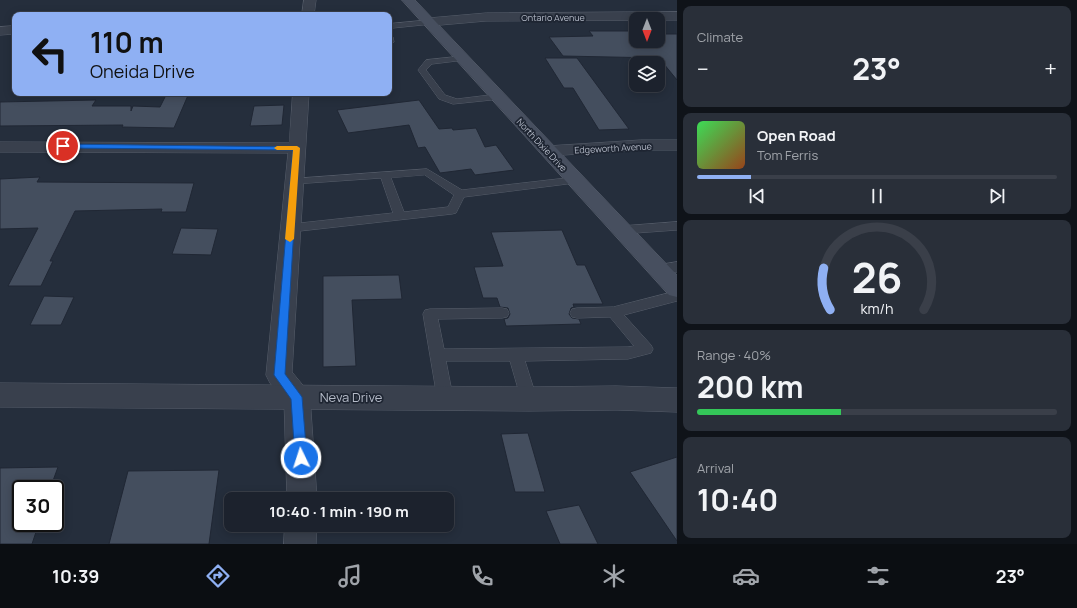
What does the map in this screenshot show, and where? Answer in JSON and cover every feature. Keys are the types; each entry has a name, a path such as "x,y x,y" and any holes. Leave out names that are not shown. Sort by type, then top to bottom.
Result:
{"main road":[{"name":"North Dixie Drive","path":"408,0 677,289"}],"street":[{"path":"308,12 310,0"},
{"name":"Ontario Avenue","path":"429,22 486,17 677,16"},
{"path":"0,31 12,30"},
{"path":"301,96 279,375 296,397 302,492"},
{"name":"Edgeworth Avenue","path":"548,151 677,145"},
{"path":"0,147 297,148"},
{"name":"Neva Drive","path":"0,395 445,397 529,399 616,398 677,400"},
{"path":"300,544 301,532"}],"lane":[{"path":"392,26 429,22"},
{"path":"462,58 429,62 422,70 442,97 456,102 498,97"},
{"path":"294,181 427,172 460,194 575,180"},
{"path":"385,175 400,216"},
{"path":"291,228 452,210 460,194"},
{"path":"622,230 677,226"},
{"path":"658,268 677,267"},
{"path":"577,313 613,312 677,296"},
{"path":"437,355 628,353 646,349 613,312"},
{"path":"445,397 430,314 502,313"},
{"path":"516,355 529,399"}],"building":[{"path":"589,31 629,31 629,48 665,48 665,34 677,34 677,80 665,65 665,56 629,56 629,57 563,56 549,37 593,36"},
{"path":"545,58 577,58 629,129 599,130 573,88 564,88"},
{"path":"166,96 188,96 174,128 122,127 123,125 0,126 0,102 96,100 92,106 131,106 131,111 133,106 160,107"},
{"path":"419,100 439,129 452,128 453,130 476,128 485,147 496,145 514,170 475,175 471,169 440,173 425,147 418,148 409,125 348,133 337,110"},
{"path":"284,105 282,125 250,126 254,106"},
{"path":"40,177 37,182 194,183 186,212 161,212 162,209 75,211 50,261 53,261 41,286 8,286 38,228 0,229 0,179"},
{"path":"181,228 218,229 211,255 172,254"},
{"path":"562,230 577,265 585,265 603,304 573,304 574,307 571,308 569,314 572,318 579,319 581,324 506,326 504,319 508,318 510,314 508,308 500,307 497,298 483,298 474,267 503,266 491,232"},
{"path":"399,275 402,299 352,300 356,366 323,367 323,276"},
{"path":"44,296 74,297 61,325 30,325"},
{"path":"528,433 545,492 515,492 501,434"},
{"path":"677,457 677,541 630,472"},
{"path":"58,467 53,480 12,480 12,532 36,532 32,544 0,544 0,468"},
{"path":"219,470 209,544 109,544 128,471"},
{"path":"579,505 598,544 560,544 546,511"}],"slow traffic":[{"path":"277,148 297,148 290,239"}],"route":[{"path":"63,146 297,148 279,375 296,397 301,458"}]}
